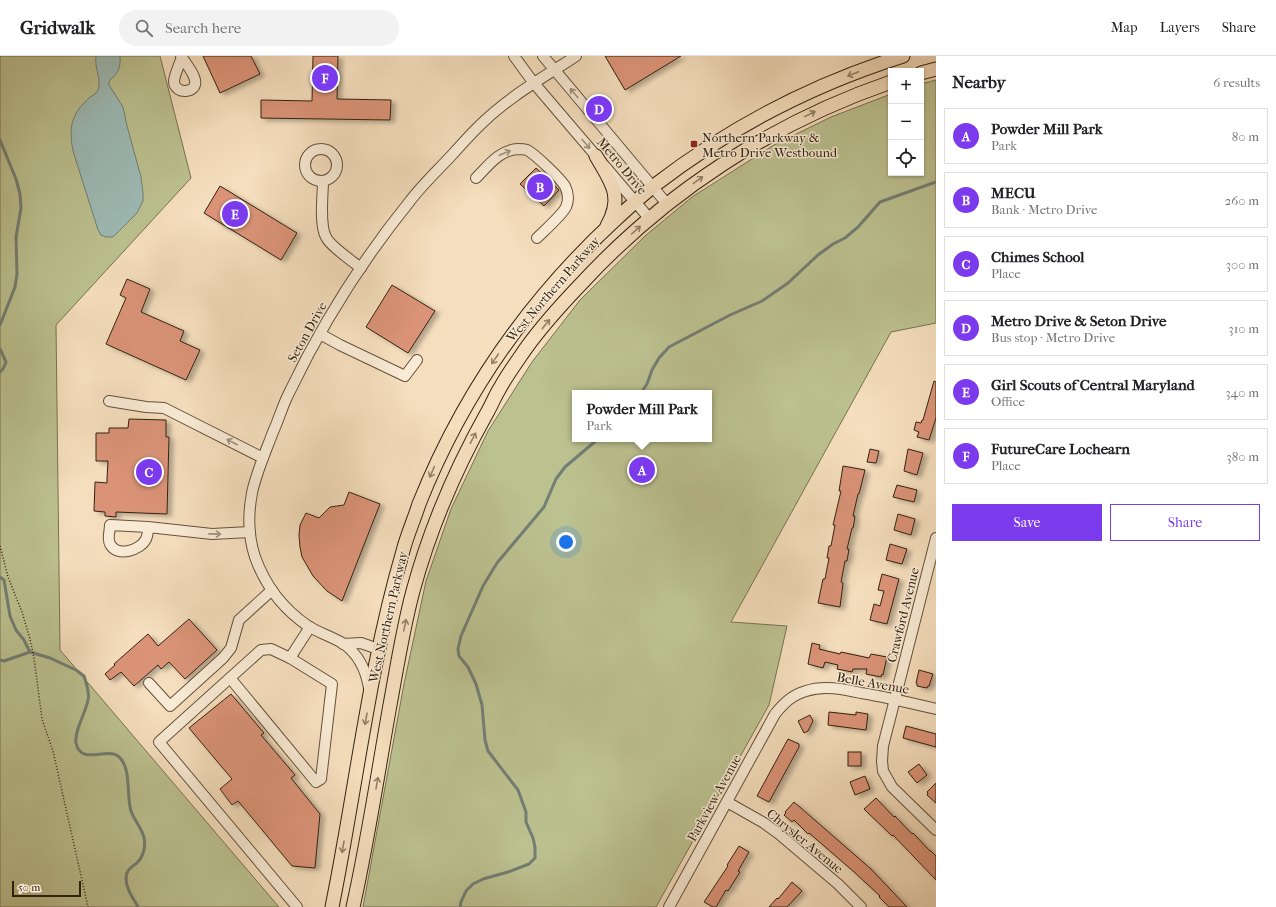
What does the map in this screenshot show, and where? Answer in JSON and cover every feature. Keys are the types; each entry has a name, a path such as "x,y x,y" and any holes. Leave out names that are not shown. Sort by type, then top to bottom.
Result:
{"main road":[{"name":"West Northern Parkway","path":"332,907 378,649 404,548 431,474 465,407 500,351 524,320 576,259 606,229 654,186 722,139 777,107 842,78 903,56"},
{"path":"924,72 936,69"},
{"name":"West Northern Parkway","path":"353,907 397,663 412,594 435,523 462,461 500,387 522,354 562,304 615,249 649,218 701,178 767,137 816,112 888,83"},
{"path":"596,156 613,185 614,191 615,202 613,213 606,229"},
{"path":"378,649 397,663"}],"street":[{"name":"Metro Drive","path":"514,56 533,82 649,218"},
{"name":"Metro Drive","path":"543,56 654,186 667,204"},
{"name":"Seton Drive","path":"370,694 368,677 360,660 343,644 310,627 286,608 272,590 255,557 250,532 249,513 252,492 263,458 289,393 320,334 361,268 398,216 432,176 479,126 533,82 576,56"},
{"path":"476,178 498,156 510,150 525,149 532,153 560,179 567,192 568,200 566,207 537,238"},
{"path":"323,181 322,220 326,238 361,268"},
{"path":"320,334 340,346 405,376 417,360"},
{"path":"109,401 146,407 164,408 263,458"},
{"path":"148,527 212,534 250,532"},
{"name":"Crawford Avenue","path":"936,538 935,548 894,699 883,746 882,761 883,771 892,788 936,830"},
{"path":"149,683 170,706 223,658 231,648 239,620 272,590"},
{"path":"290,658 310,627"},
{"name":"Seton Drive","path":"343,644 361,643 378,649"},
{"path":"230,678 316,782 321,778 332,684 290,658 271,649 261,650 159,742 297,907"},
{"name":"Belle Avenue","path":"785,702 807,690 835,688 894,699 936,710"},
{"name":"Parkview Avenue","path":"669,907 775,714 785,702"},
{"name":"Chrysler Avenue","path":"727,802 764,823 779,834 838,884 861,907"}],"path":[{"path":"0,546 8,577 22,612 30,639 42,719 53,751 88,907"}],"green space":[{"path":"0,56 160,56 191,178 56,325 60,650 279,907 0,907"},
{"path":"936,80 936,323 891,332 731,622 787,626 769,705 656,907 363,907 404,684 426,581 451,509 488,431 532,362 580,300 645,236 692,197 774,145 831,117 888,95 888,176 924,176 924,83"}],"water":[{"path":"96,56 120,56 118,70 115,76 109,81 109,85 123,107 141,177 143,193 143,201 137,213 113,237 101,235 98,230 73,151 71,136 72,124 77,112 81,106 98,90 99,82"}],"building":[{"path":"203,56 251,56 260,74 220,93"},
{"path":"313,56 338,56 337,99 391,100 390,120 261,118 261,100 312,101"},
{"path":"605,56 681,56 625,90"},
{"path":"536,168 559,190 544,206 520,184"},
{"path":"220,186 297,233 281,260 204,213"},
{"path":"127,279 150,289 141,312 184,331 180,341 200,350 186,380 106,344 126,298 120,295"},
{"path":"392,285 435,311 408,353 366,327"},
{"path":"934,381 936,382 936,418 929,440 917,437 919,432 914,430 916,422 921,423 923,420"},
{"path":"129,419 166,420 166,437 169,437 167,514 116,512 116,517 105,516 105,512 94,511 95,482 107,483 108,461 96,461 96,433 109,433 109,428 128,428"},
{"path":"870,449 879,451 876,463 867,462"},
{"path":"908,449 923,453 917,475 904,471"},
{"path":"843,466 865,470 853,516 855,516 854,523 847,549 849,549 847,561 845,561 841,582 843,583 840,607 818,603 829,558 827,558 829,546 831,546 835,525 833,525 841,491 839,491"},
{"path":"897,485 917,490 914,502 893,497"},
{"path":"349,492 380,504 342,601 327,591 313,576 302,557 299,535 300,525 306,513 319,518 330,507 344,505"},
{"path":"898,514 915,519 911,535 894,530"},
{"path":"890,544 907,549 902,564 886,560"},
{"path":"882,574 899,579 887,624 870,620 874,604 880,606 884,591 878,590"},
{"path":"189,619 217,650 185,679 169,662 161,669 158,665 134,686 121,672 110,680 105,674 148,634 158,646"},
{"path":"812,643 820,645 819,649 840,654 841,652 869,658 871,654 887,657 883,675 882,674 881,677 866,674 867,669 853,669 852,672 837,669 838,665 825,662 823,668 808,664"},
{"path":"919,670 933,674 927,688 917,686 916,683"},
{"path":"231,694 264,733 261,735 295,775 291,778 320,814 315,868 292,866 238,801 232,805 220,789 232,779 189,728"},
{"path":"829,712 856,715 856,712 868,714 866,730 828,725"},
{"path":"810,715 813,721 808,731 804,733 798,721"},
{"path":"906,726 936,734 936,747 903,738"},
{"path":"788,739 799,744 799,747 769,802 757,796"},
{"path":"848,752 861,752 861,766 848,766"},
{"path":"919,764 927,775 917,783 908,772"},
{"path":"865,776 870,789 855,795 850,782"},
{"path":"936,783 936,803 927,795 927,792"},
{"path":"876,798 936,856 936,880 893,835 892,836 864,809"},
{"path":"794,802 871,869 907,907 889,907 879,897 880,896 853,871 809,833 808,834 794,820 792,822 784,815"},
{"path":"739,846 749,852 738,871 740,872 728,891 726,890 716,907 713,907 704,902 728,866 727,865"},
{"path":"792,882 802,891 787,907 769,907 777,898 778,899"}],"waterway":[{"path":"0,140 16,179 20,194 21,208 16,237 17,274 15,287 0,325"},
{"path":"643,390 659,358 669,347 730,315 762,301 788,283 818,255 833,244 845,238 858,227 880,202 936,182"},
{"path":"0,349 6,362 0,372"},
{"path":"460,907 466,891 473,884 483,879 529,864 535,858 533,838 526,822 526,812 518,790 488,751 485,740 482,705 476,684 468,667 459,656 458,649 461,636 483,586 497,563 544,507 556,479 565,467 594,442"},
{"path":"0,577 4,580 10,616 16,630 24,640 30,652"},
{"path":"0,660 4,661 30,652 50,658 76,670 84,676 88,688 88,697 87,705 78,727 76,743 79,750 88,755 107,753 118,756 125,767 131,811 142,831 145,841 144,852 141,858 129,870 126,877 129,891 138,907"}],"place":[{"name":"FutureCare Lochearn","path":"325,78"},
{"name":"Metro Drive & Seton Drive","path":"599,109"},
{"name":"Northern Parkway & Metro Drive Westbound","path":"694,144"},
{"name":"MECU","path":"540,187"},
{"name":"Girl Scouts of Central Maryland","path":"235,214"},
{"name":"Powder Mill Park","path":"642,470"},
{"name":"Chimes School","path":"149,472"}]}
